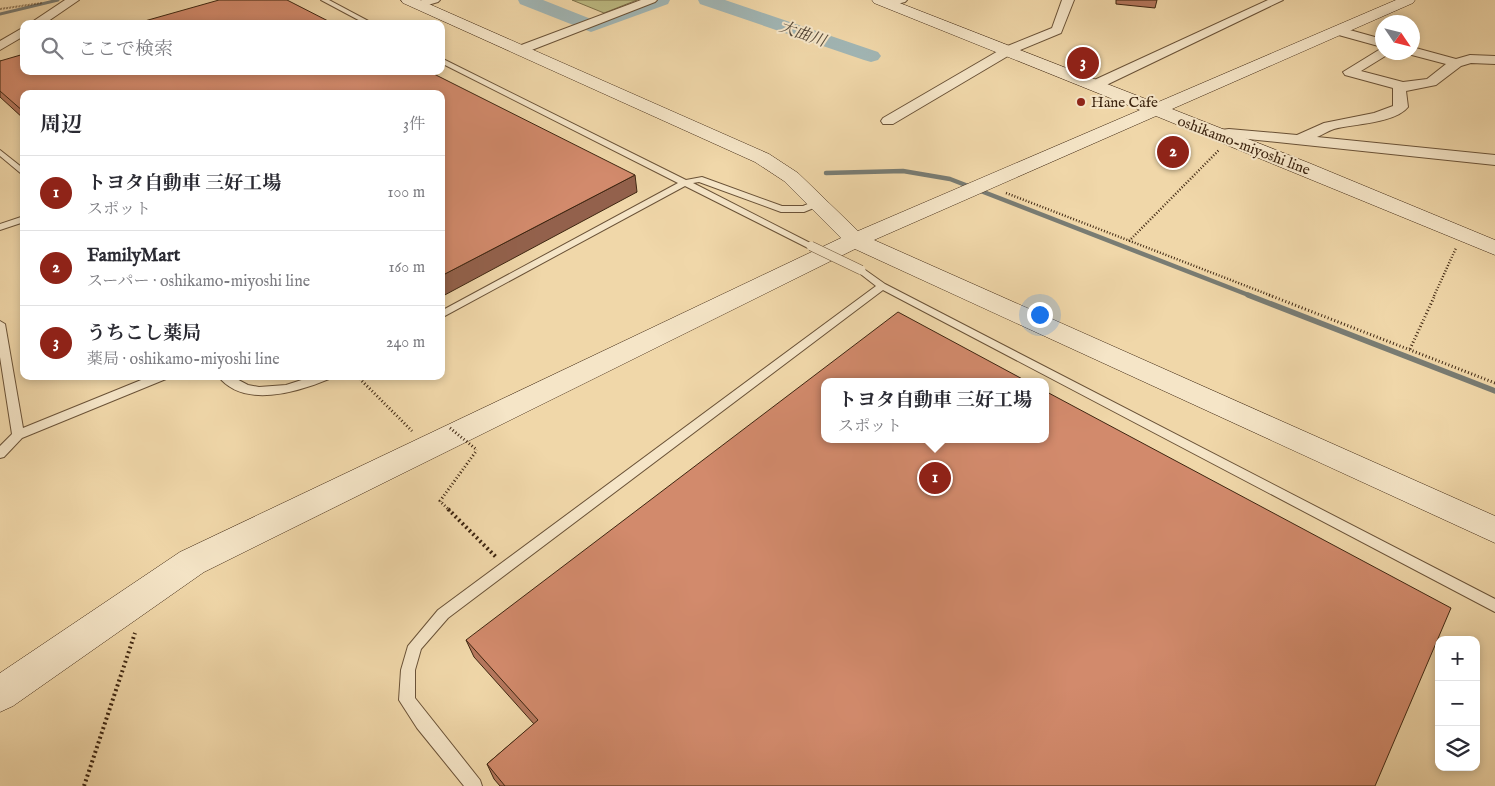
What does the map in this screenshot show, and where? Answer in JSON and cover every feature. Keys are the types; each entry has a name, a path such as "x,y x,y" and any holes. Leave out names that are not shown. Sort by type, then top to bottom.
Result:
{"street":[{"path":"41,20 73,0"},
{"path":"520,50 651,0"},
{"path":"888,121 1009,50 1057,30 1068,0"},
{"path":"1094,85 1277,0"},
{"path":"0,694 192,562 855,240 1408,0"},
{"name":"oshikamo-miyoshi line","path":"890,1 1495,248"},
{"path":"420,2 520,50 762,158 791,176 855,240 1495,530"},
{"path":"1339,31 1375,41"},
{"path":"0,46 20,34"},
{"path":"1420,53 1456,63"},
{"path":"1375,57 1350,72 1404,87"},
{"path":"1271,155 1329,126 1377,117 1398,109 1401,107 1399,90 1404,87 1431,82 1456,63 1470,59 1495,60"},
{"path":"1223,136 1228,133 1495,160"}],"lane":[{"path":"324,0 363,20"},
{"path":"445,62 861,270 882,286 1495,606"},
{"path":"0,152 20,170"},
{"path":"445,313 684,183 699,179 781,209 804,209 818,203"},
{"path":"0,227 20,220"},
{"path":"474,786 423,723 407,700 408,670 415,646 443,614 505,566 882,286"},
{"path":"0,324 18,435"},
{"path":"0,454 18,435 152,380"},
{"path":"229,380 240,388 269,391 303,386 316,380"}],"path":[{"path":"0,9 50,0"},
{"path":"1129,241 1223,136"},
{"path":"984,184 1495,382"},
{"path":"1410,349 1463,234"},
{"path":"361,380 411,431 421,430"},
{"path":"440,428 450,428 477,450 440,501 505,566"},
{"path":"84,786 136,633 141,626"}],"shaded area":[{"path":"572,0 637,0 604,13"}],"building":[{"path":"219,0 287,0 326,20 148,20"},
{"path":"20,55 20,75 436,75 635,175 445,274 445,90 20,90 20,108 0,91 0,61"},
{"path":"898,312 1021,378 821,378 821,443 1049,443 1049,393 1451,608 1439,636 1435,636 1435,645 1375,786 505,786 487,764 538,720 466,640"}],"waterway":[{"path":"0,14 58,0"},
{"name":"大曲川","path":"527,0 591,26 661,0"},
{"name":"大曲川","path":"707,0 871,56"},
{"path":"826,173 903,171 950,179 1251,296"},
{"path":"1248,295 1495,391"}],"place":[{"name":"うちこし薬局","path":"1083,63"},
{"name":"Hane Cafe","path":"1081,102"},
{"name":"FamilyMart","path":"1173,152"},
{"name":"トヨタ自動車 三好工場","path":"935,478"}]}
